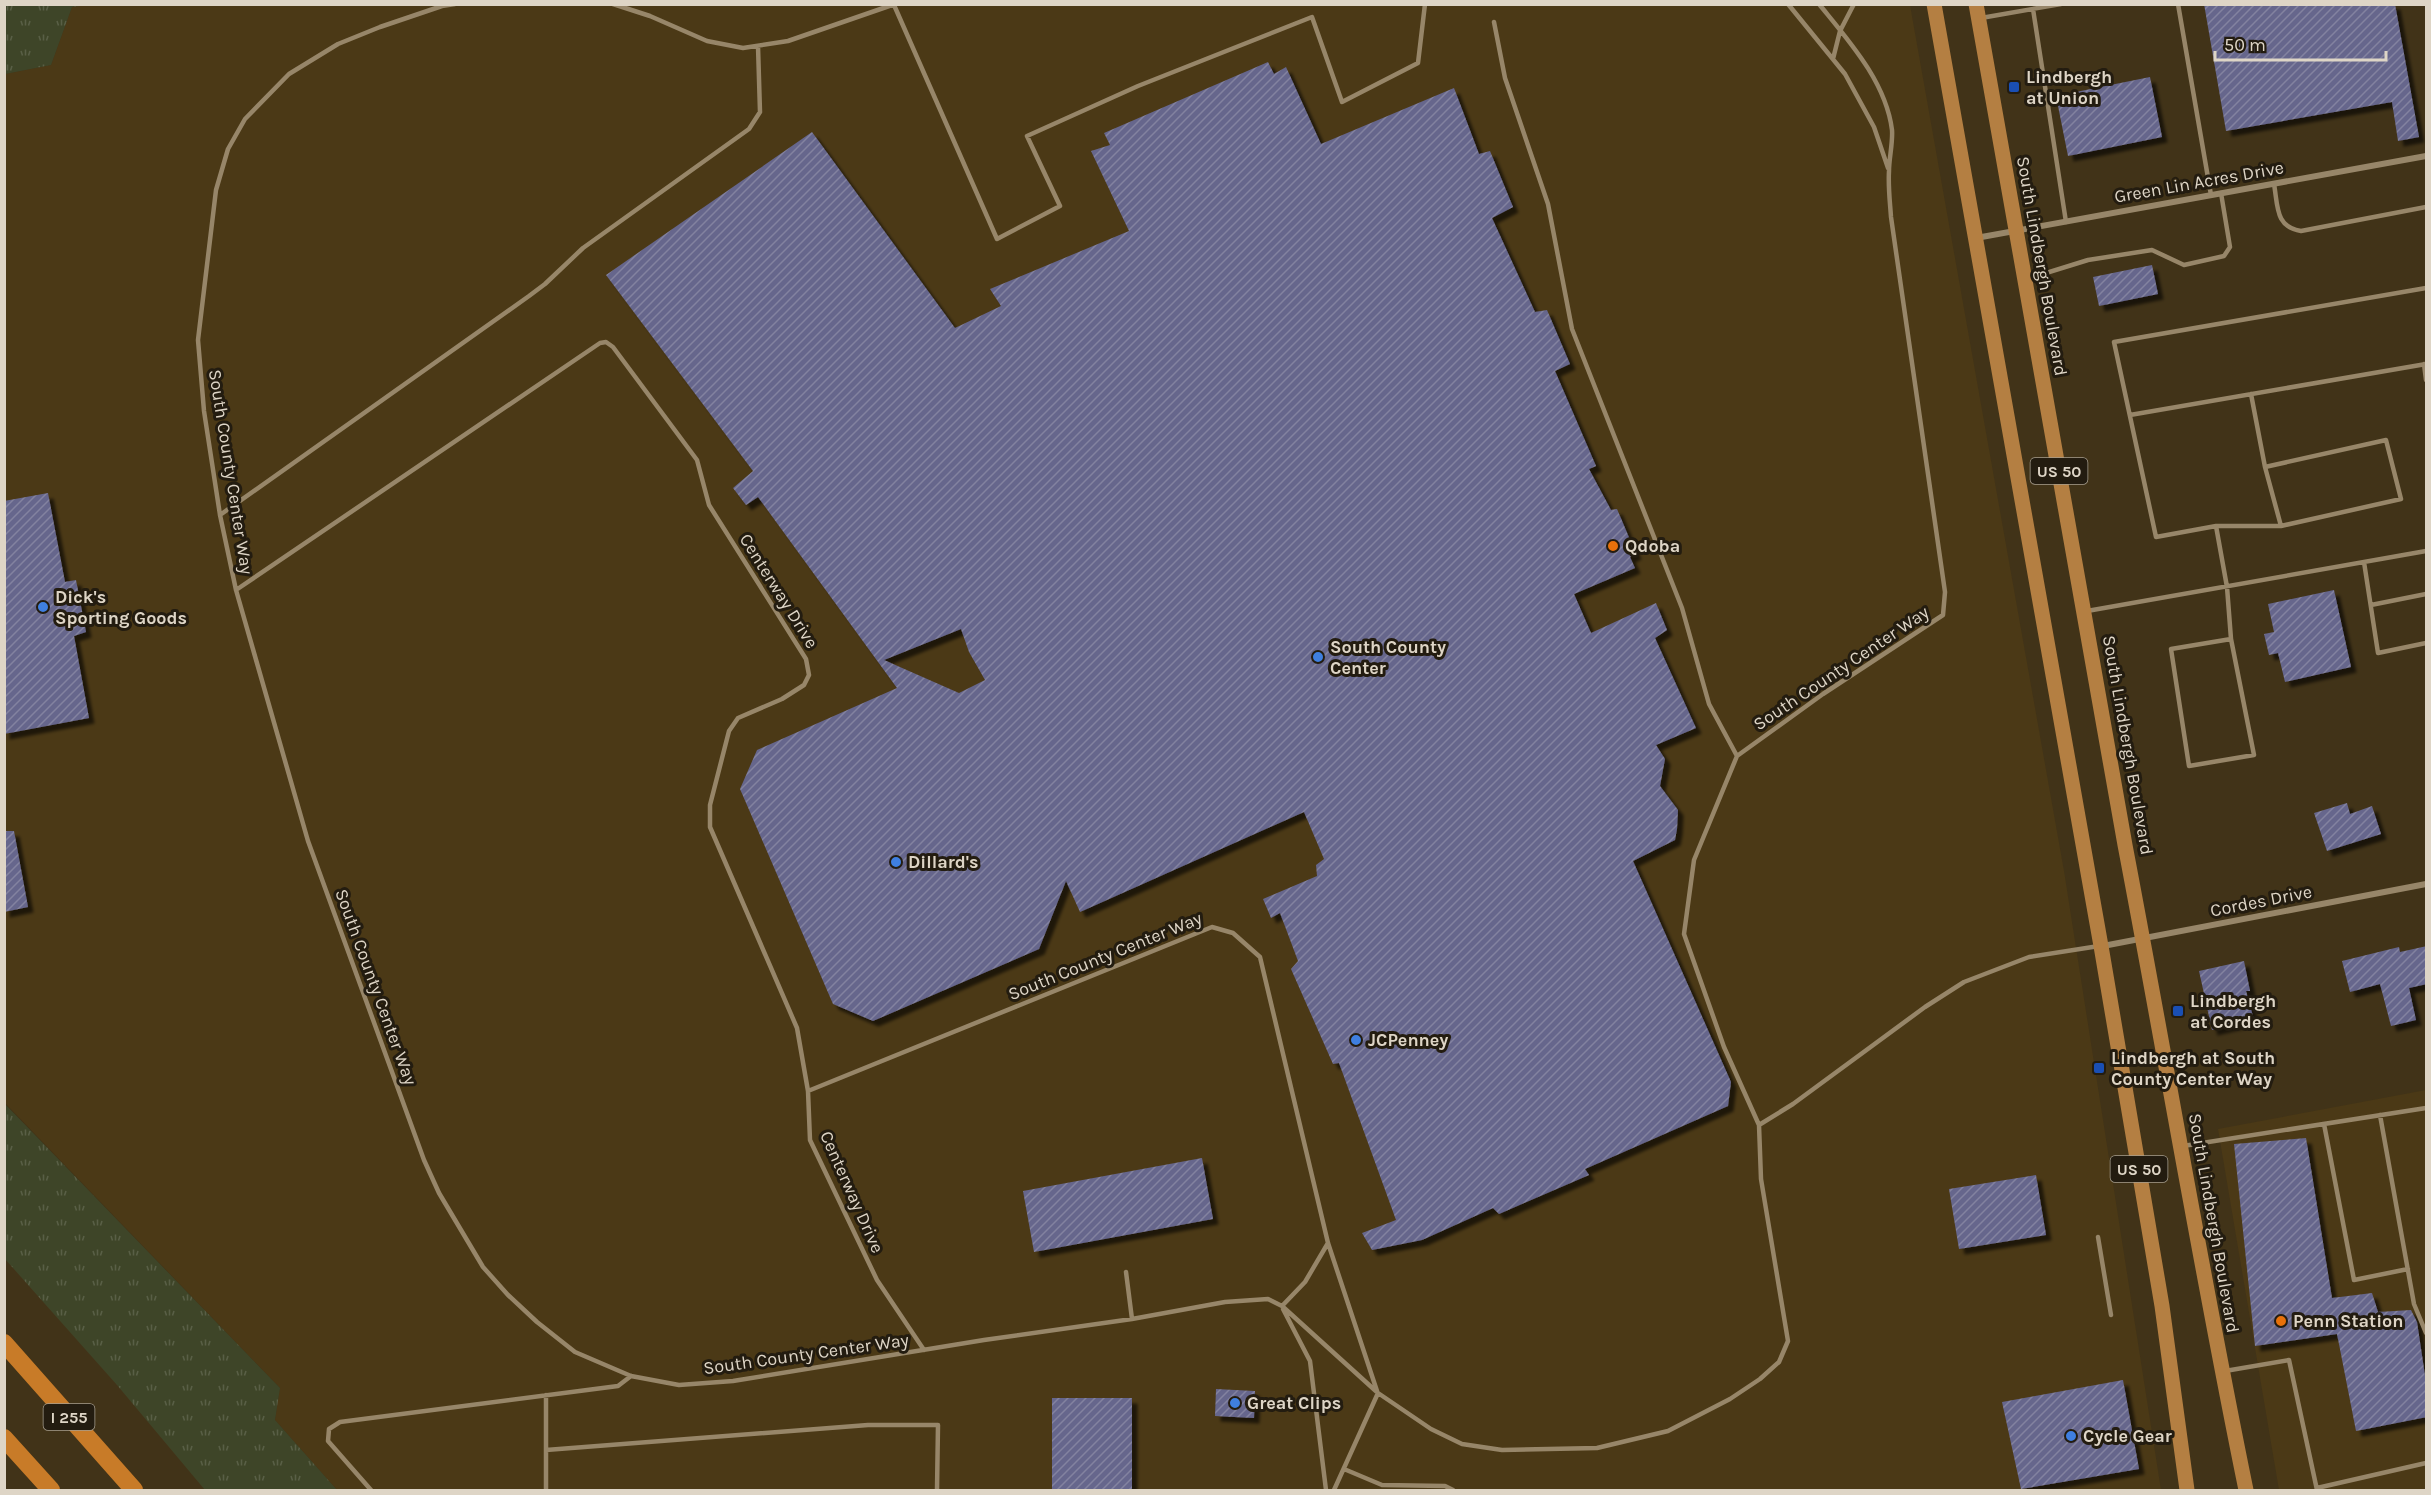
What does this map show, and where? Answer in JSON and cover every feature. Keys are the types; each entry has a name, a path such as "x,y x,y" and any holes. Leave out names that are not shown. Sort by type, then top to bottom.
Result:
{"highway":[{"name":"I 255","path":"4,1342 134,1491"},
{"path":"4,1438 51,1491"}],"main road":[{"name":"US 50","path":"1934,4 2101,946 2162,1306 2187,1491"},
{"name":"South Lindbergh Boulevard","path":"1978,11 2221,1372 2246,1491"}],"street":[{"name":"Green Lin Acres Drive","path":"1976,238 2427,156"},
{"name":"Cordes Drive","path":"2101,946 2427,884"}],"lane":[{"name":"South County Center Way","path":"455,4 442,6 380,27 338,44 289,74 245,119 228,149 216,190 198,340 204,411 220,515 236,590 308,841 424,1160 439,1193 483,1267 508,1295 575,1352 631,1376 679,1384 733,1382 1225,1302 1268,1299 1282,1306"},
{"path":"613,4 650,16 707,41 743,48 788,41 894,5 998,239 1060,206 1027,136 1138,86 1312,16 1342,102 1418,63 1425,4"},
{"name":"South County Center Way","path":"1788,4 1845,74 1870,118 1889,170"},
{"name":"South County Center Way","path":"1737,756 1823,694 1943,615 1945,592 1891,217 1889,170 1892,132 1886,101 1874,79 1819,4"},
{"path":"1833,59 1840,30 1854,4"},
{"path":"1978,11 2033,9 2061,4"},
{"path":"2178,4 2211,195"},
{"path":"2033,9 2066,222"},
{"path":"1282,1306 1378,1394 1431,1429 1462,1444 1502,1450 1597,1448 1668,1431 1730,1399 1760,1379 1779,1362 1788,1341 1761,1179 1759,1125 1724,1047 1684,934 1694,860 1737,756 1709,704 1682,608 1572,329 1548,204 1505,78 1494,22"},
{"path":"220,515 545,284 583,248 749,129 760,112 758,46"},
{"path":"2274,184 2281,221 2288,229 2301,231 2427,207"},
{"path":"2025,279 2088,260 2152,250 2184,265 2224,256 2230,247 2221,193"},
{"path":"2265,466 2386,440 2401,499 2281,526 2216,526 2156,537 2114,342 2427,288"},
{"name":"Centerway Drive","path":"236,590 600,344 606,342 613,347 697,460 709,505 806,659 809,675 804,685 782,699 738,718 729,730 710,805 710,827 796,1028 808,1091 810,1140 877,1280 924,1350"},
{"path":"2130,415 2425,364 2427,380"},
{"path":"2251,394 2265,466 2281,526"},
{"path":"2216,526 2227,587 2231,639 2254,755 2189,766 2171,649 2231,639"},
{"path":"2085,612 2427,551"},
{"path":"2364,562 2378,653 2427,643"},
{"path":"2371,605 2427,594"},
{"name":"South County Center Way","path":"808,1091 1212,927 1233,933 1260,957 1328,1243 1378,1394"},
{"path":"1759,1125 1793,1104 1925,1007 1964,982 2029,957 2101,946"},
{"path":"2181,1147 2427,1108"},
{"path":"2380,1115 2414,1304 2427,1333"},
{"path":"2324,1124 2355,1280 2408,1269"},
{"path":"2098,1237 2111,1315"},
{"path":"1282,1306 1305,1282 1328,1243"},
{"path":"1125,1272 1132,1318"},
{"path":"1282,1306 1310,1361 1326,1491"},
{"path":"2221,1372 2289,1360 2317,1489 2427,1463"},
{"path":"371,1491 328,1441 329,1429 340,1422 618,1386 631,1376"},
{"path":"1334,1491 1378,1394"},
{"path":"546,1395 546,1491"},
{"path":"546,1450 868,1425 938,1425 937,1491"},
{"path":"1344,1469 1382,1485 1444,1486 1453,1491"}],"shaded area":[{"path":"86,4 1910,5 2064,871 2161,1490 337,1490 275,1420 280,1388 5,1103 5,74 51,65 72,7"},
{"path":"2426,1090 2426,1490 2279,1490 2218,1129"}],"green space":[{"path":"5,4 86,5 72,7 51,65 5,74"},
{"path":"4,1103 280,1388 275,1420 337,1490 205,1490 117,1385 5,1259"}],"building":[{"path":"2204,4 2395,4 2419,137 2398,141 2392,102 2226,131"},
{"name":"South County Center","path":"1268,62 1274,74 1286,67 1321,144 1454,88 1479,154 1490,151 1513,207 1492,218 1535,312 1547,310 1570,364 1555,371 1596,466 1589,469 1611,510 1617,509 1636,554 1630,557 1635,568 1574,594 1591,633 1656,603 1667,630 1655,638 1696,728 1656,745 1665,759 1660,786 1678,810 1675,840 1633,861 1731,1082 1728,1106 1585,1169 1589,1175 1499,1214 1493,1208 1422,1240 1372,1250 1362,1233 1396,1220 1339,1063 1333,1064 1291,969 1298,961 1280,913 1271,918 1263,899 1317,876 1316,865 1324,859 1304,812 1080,912 1066,881 1039,949 873,1021 833,1004 740,789 757,750 897,688 758,497 746,505 733,488 753,471 606,275 812,132 955,328 1001,306 990,289 1129,231 1091,151 1110,145 1104,133","holes":["961,629 969,652 985,680 959,693 884,660"]},
{"path":"2150,77 2162,137 2068,156 2056,96"},
{"path":"2152,265 2158,294 2099,306 2093,277"},
{"name":"Dick's Sporting Goods","path":"48,493 65,582 76,580 86,632 74,636 89,718 4,734 4,501"},
{"path":"2334,590 2351,667 2285,682 2278,653 2269,655 2264,634 2274,632 2268,604"},
{"path":"2347,803 2350,814 2372,806 2381,834 2327,851 2314,813"},
{"path":"4,831 14,831 28,907 4,912"},
{"path":"2427,946 2427,984 2409,988 2416,1020 2391,1026 2380,984 2350,992 2342,961 2399,947 2400,952"},
{"path":"2244,961 2250,991 2246,991 2254,1020 2212,1030 2199,971"},
{"path":"2306,1138 2332,1298 2372,1293 2378,1312 2411,1310 2417,1322 2427,1389 2427,1417 2356,1431 2337,1334 2255,1346 2234,1144"},
{"path":"1202,1158 1213,1219 1034,1252 1023,1191"},
{"path":"2036,1175 2046,1235 1959,1249 1949,1189"},
{"name":"Cycle Gear","path":"2123,1380 2139,1469 2021,1489 2002,1402"},
{"name":"Great Clips","path":"1216,1389 1255,1391 1254,1418 1215,1416"},
{"path":"1052,1398 1132,1398 1132,1491 1052,1491"}],"place":[{"name":"Lindbergh at Union","path":"2014,87"},
{"name":"Qdoba","path":"1613,546"},
{"name":"Dick's Sporting Goods","path":"43,607"},
{"name":"South County Center","path":"1318,657"},
{"name":"Dillard's","path":"896,862"},
{"name":"Lindbergh at Cordes","path":"2178,1011"},
{"name":"JCPenney","path":"1356,1040"},
{"name":"Lindbergh at South County Center Way","path":"2099,1068"},
{"name":"Penn Station","path":"2281,1321"},
{"name":"Great Clips","path":"1235,1403"},
{"name":"Cycle Gear","path":"2071,1436"}]}
